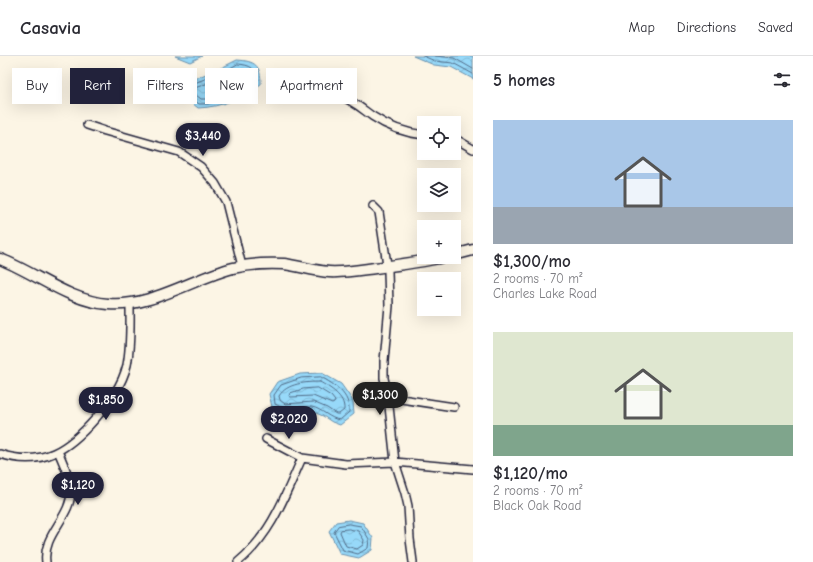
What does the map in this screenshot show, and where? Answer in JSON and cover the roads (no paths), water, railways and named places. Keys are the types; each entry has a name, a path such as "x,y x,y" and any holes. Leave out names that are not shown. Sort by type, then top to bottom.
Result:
{"street":[{"path":"357,104 386,124 417,134"},
{"path":"87,125 105,132 179,152 200,167 215,183 226,202 242,266"},
{"path":"461,142 473,149"},
{"path":"373,206 379,212 388,266 389,306 384,378 388,397 395,462 408,506 413,562"},
{"path":"461,253 473,250"},
{"path":"0,259 21,268 69,293 86,300 110,305 130,304 151,298 242,266 258,264 284,264 316,270 342,272 417,261"},
{"path":"0,454 16,458 38,458 58,451 74,441 109,402 119,385 129,352 130,304"},
{"path":"388,397 454,407"},
{"path":"266,438 302,458 346,464 395,462 473,469"},
{"path":"46,562 45,556 49,539 70,498 70,482 58,451"},
{"path":"238,562 252,550 270,527 302,458"}],"water":[{"path":"175,56 202,56 190,62"},
{"path":"413,56 473,56 473,79 451,67 434,65"},
{"path":"237,60 253,63 258,68 221,68"},
{"path":"258,68 260,72 261,84 258,86"},
{"path":"205,74 205,104 224,104 198,108 193,104 197,104 197,78"},
{"path":"322,373 341,384 353,401 354,414 340,425 311,411 284,413 272,407 269,394 277,382 300,374"},
{"path":"349,520 363,523 373,538 372,550 359,558 340,554 329,531 336,522"}]}
